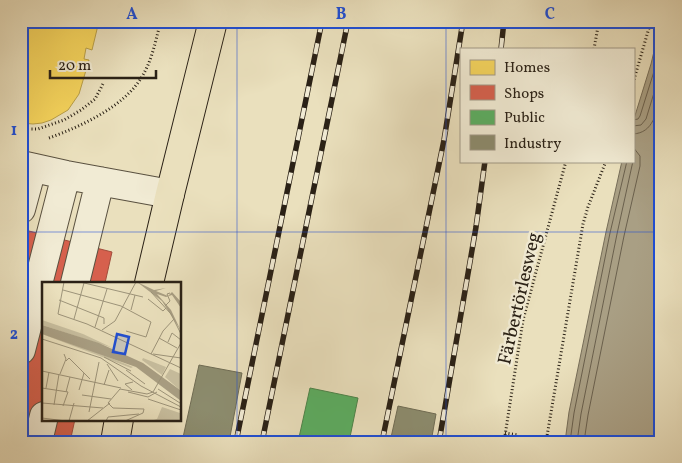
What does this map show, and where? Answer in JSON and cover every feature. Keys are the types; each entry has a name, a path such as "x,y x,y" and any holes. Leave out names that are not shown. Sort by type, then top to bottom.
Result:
{"main road":[{"path":"149,282 213,21"},
{"path":"115,442 119,420"}],"street":[{"path":"21,209 27,167 170,194"},
{"path":"21,350 66,175"},
{"path":"75,282 100,181"},
{"path":"40,442 39,437 43,420"},
{"path":"21,439 27,442"}],"path":[{"path":"43,139 70,130 90,120 112,107 131,91 139,82 147,67 161,21"},
{"path":"594,48 599,21"},
{"path":"634,80 651,21"},
{"path":"21,129 38,129 64,120 95,99 104,82"},
{"name":"Färbertörlesweg","path":"504,442 523,320 566,162"},
{"path":"546,442 583,224 606,162"},
{"path":"505,433 518,435"}],"water":[{"path":"661,22 661,442 565,442 569,412 622,162 634,162 634,119 651,64"}],"building: Homes":[{"path":"21,21 99,21 92,50 86,48 84,59 89,60 79,94 68,110 42,123 21,123"}],"building: Shops":[{"path":"21,229 112,252 105,282 42,282 42,420 75,420 70,442 21,442"}],"building: Public":[{"path":"310,388 358,398 349,442 298,442"}],"building: Industry":[{"path":"199,365 242,373 229,442 182,442"},
{"path":"398,406 436,414 431,442 390,442"}],"railway":[{"path":"236,442 322,21"},
{"path":"262,442 348,21"},
{"path":"382,442 444,140 463,21"},
{"path":"501,48 504,21"},
{"path":"439,442 476,227 485,162"}]}
